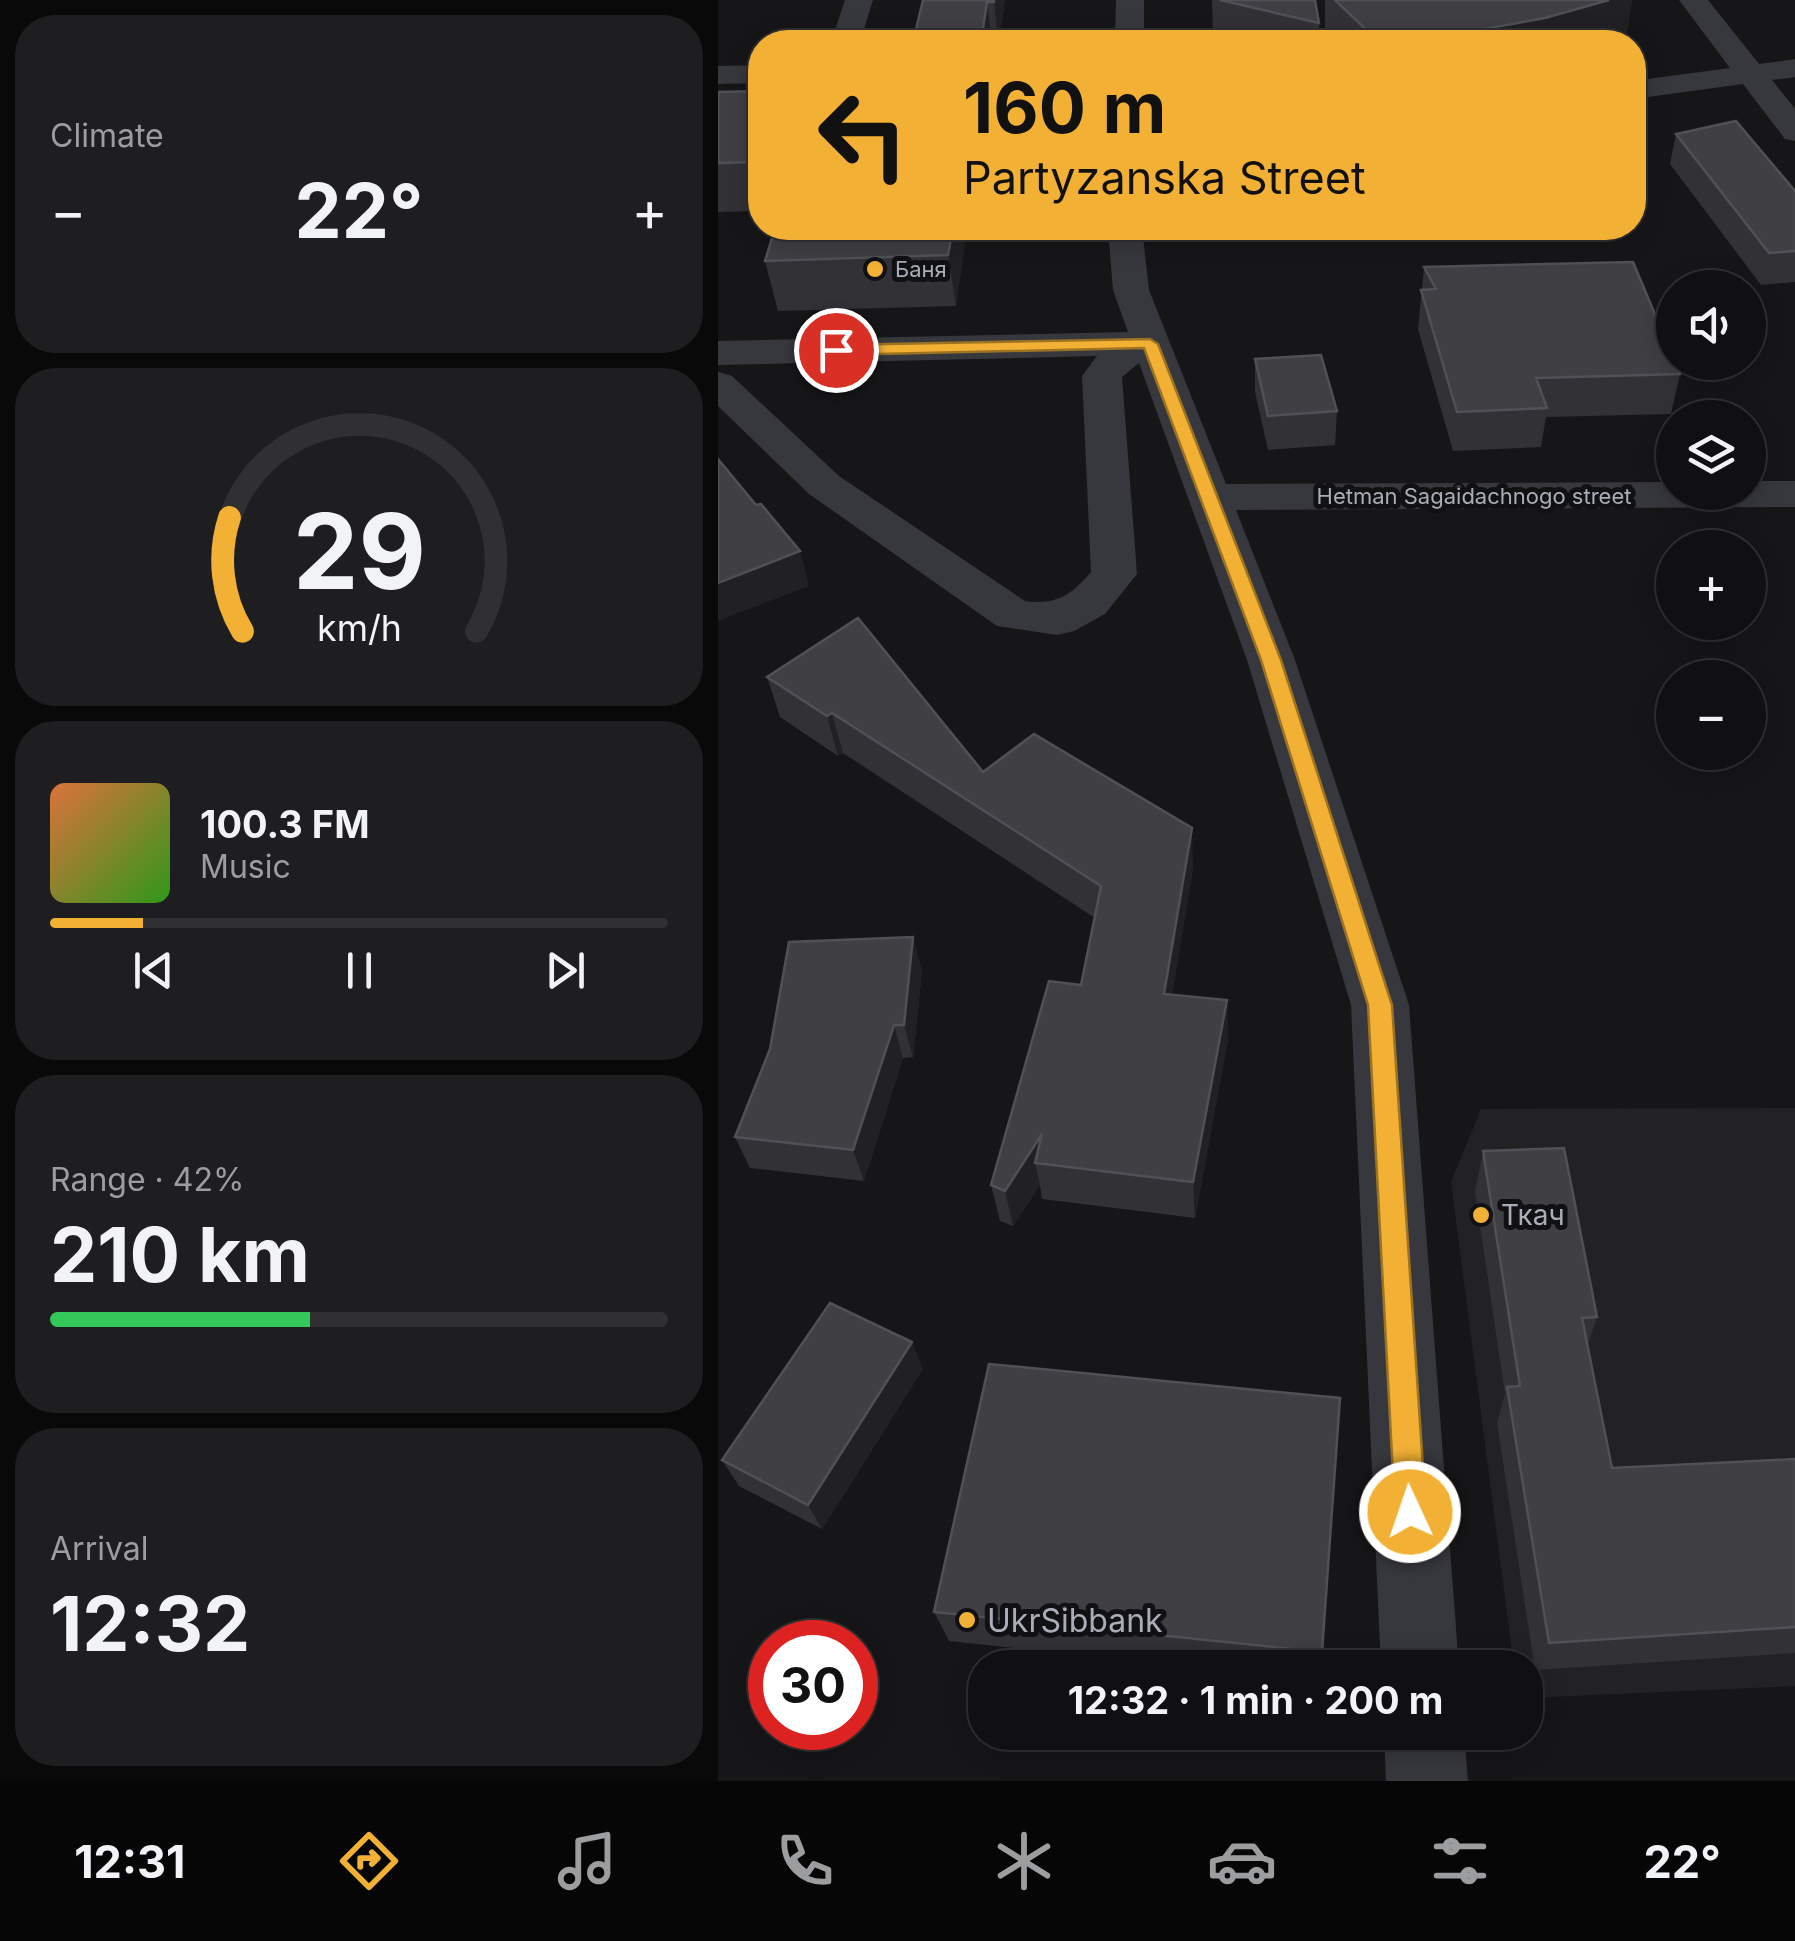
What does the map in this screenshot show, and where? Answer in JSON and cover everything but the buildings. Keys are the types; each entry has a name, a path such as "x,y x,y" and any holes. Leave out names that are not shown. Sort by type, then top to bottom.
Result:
{"street":[{"path":"850,30 859,0"},
{"path":"1130,0 1130,30"},
{"path":"1693,0 1796,132"},
{"path":"1646,88 1796,68"},
{"path":"718,76 748,75"},
{"path":"1126,240 1130,290 1271,660 1380,1005 1419,1650"},
{"path":"718,353 1150,344"},
{"path":"718,384 824,485 905,542 1012,615 1057,620 1089,604 1114,574 1102,376 1115,359 1150,344"},
{"name":"Hetman Sagaidachnogo street","path":"1212,498 1796,494"},
{"path":"1425,1750 1427,1781"}],"shaded area":[{"path":"1795,1108 1795,1686 1543,1697 1543,1650 1512,1650 1451,1182 1481,1109"}],"place":[{"name":"Баня","path":"875,269"},
{"name":"Ткач","path":"1481,1215"},
{"name":"UkrSibbank","path":"967,1620"}],"route":[{"path":"836,350 1150,344 1271,660 1380,1005 1410,1512"}]}
